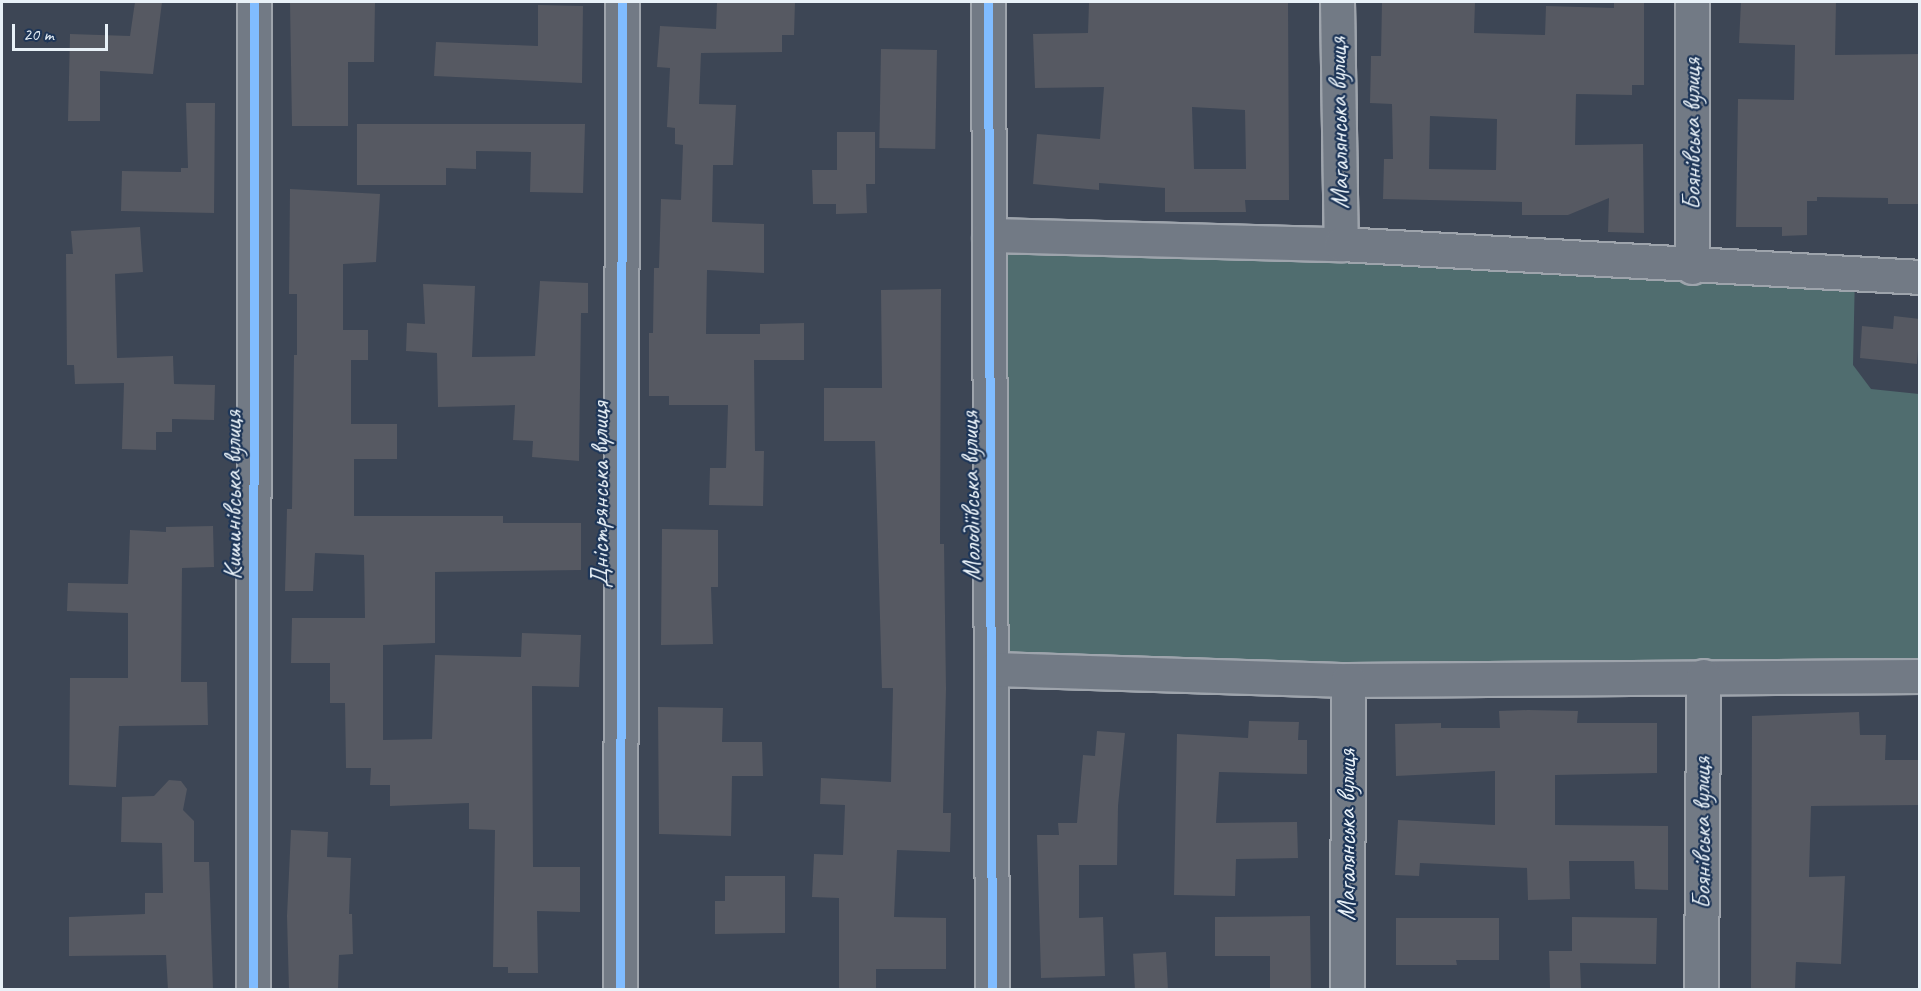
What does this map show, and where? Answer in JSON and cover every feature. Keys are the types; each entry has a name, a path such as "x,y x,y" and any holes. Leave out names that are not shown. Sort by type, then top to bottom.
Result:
{"street":[{"name":"Кишинівська вулиця","path":"253,990 254,2"},
{"name":"Дністрянська вулиця","path":"620,990 622,2"},
{"name":"Молодіївська вулиця","path":"988,2 994,669 992,990"},
{"name":"Магалянська вулиця","path":"1337,2 1341,244"},
{"name":"Боянівська вулиця","path":"1692,2 1692,267"},
{"path":"989,235 1341,244 1692,267 1920,277"},
{"path":"994,669 1348,680 1920,676"},
{"name":"Боянівська вулиця","path":"1701,990 1703,676"},
{"name":"Магалянська вулиця","path":"1347,990 1348,680"}],"green space":[{"path":"989,234 1855,273 1853,365 1871,389 1919,394 1919,677 992,670"}],"building":[{"path":"135,2 162,2 153,74 100,71 100,121 68,121 70,34 130,36"},
{"path":"290,2 375,2 374,62 348,62 348,126 292,126"},
{"path":"717,2 795,2 794,35 782,35 782,52 701,53 699,104 736,105 733,165 713,165 712,222 764,224 764,273 707,270 706,334 760,334 760,324 804,323 804,360 754,360 755,451 764,451 763,506 709,505 710,468 726,468 728,405 669,405 669,396 649,396 649,333 653,333 654,268 659,268 661,199 681,200 683,145 675,144 675,128 667,127 670,68 657,67 660,26 716,29"},
{"path":"1089,2 1288,2 1289,200 1245,200 1246,212 1165,212 1165,188 1099,183 1099,190 1033,184 1037,134 1100,139 1104,87 1035,88 1033,34 1088,33","holes":["1192,107 1245,110 1246,169 1194,169"]},
{"path":"1382,2 1475,2 1474,33 1545,35 1546,6 1614,8 1614,2 1644,2 1644,85 1632,85 1632,95 1576,94 1575,145 1643,144 1644,233 1608,232 1609,198 1568,215 1522,215 1522,202 1383,199 1384,159 1393,159 1392,104 1370,103 1371,56 1381,56","holes":["1430,116 1497,119 1496,170 1429,169"]},
{"path":"1741,2 1836,2 1835,55 1920,54 1919,204 1888,204 1888,198 1817,197 1817,201 1807,201 1807,235 1782,236 1782,227 1736,227 1738,99 1794,100 1795,45 1739,43"},
{"path":"538,5 583,6 582,83 434,76 436,42 538,46"},
{"path":"881,49 937,50 935,149 879,148"},
{"path":"186,103 215,103 214,213 121,211 122,171 181,172 181,168 188,168"},
{"path":"357,124 585,124 583,193 530,192 531,152 476,151 476,169 446,168 446,185 357,185"},
{"path":"837,132 875,132 875,184 866,184 867,213 836,214 836,204 813,204 812,170 837,170"},
{"path":"290,189 380,194 376,262 343,264 343,330 368,330 368,360 351,360 351,424 397,424 397,459 354,459 354,516 503,516 503,523 581,523 581,570 435,572 435,643 383,645 383,740 432,739 435,655 521,657 522,633 581,635 579,687 532,686 533,867 580,867 580,912 537,911 538,973 508,973 508,967 493,967 495,830 469,829 469,803 390,806 390,785 370,785 371,768 346,768 345,703 330,703 330,663 291,663 292,618 365,618 364,555 315,553 313,591 285,591 287,509 292,509 294,355 297,355 297,294 289,294"},
{"path":"140,227 143,272 115,274 117,358 173,356 174,384 215,385 214,420 172,419 172,432 156,432 156,450 122,449 124,383 75,384 74,365 67,365 66,254 73,254 71,231"},
{"path":"540,281 588,283 588,313 581,313 579,461 532,457 533,441 513,440 515,405 438,407 437,353 406,351 407,323 425,324 423,284 475,286 472,357 535,356"},
{"path":"941,289 940,544 944,544 946,689 943,813 951,813 950,852 897,850 894,917 946,918 946,969 876,969 876,988 839,988 839,898 812,897 814,854 843,855 845,805 820,804 821,778 891,782 893,688 882,688 875,441 824,441 824,388 882,388 881,290"},
{"path":"1894,316 1920,319 1917,364 1860,358 1862,326 1893,329"},
{"path":"213,526 214,567 182,568 181,682 207,682 208,725 119,726 116,787 69,785 70,678 128,678 128,613 67,611 68,583 128,584 130,530 166,532 166,527"},
{"path":"662,529 718,530 718,587 711,587 713,644 661,645"},
{"path":"658,707 723,708 722,742 762,742 763,776 732,776 731,836 659,834"},
{"path":"1499,711 1578,711 1577,723 1657,723 1657,773 1555,775 1555,825 1668,826 1668,890 1635,889 1634,861 1569,861 1570,899 1528,900 1527,868 1420,863 1419,876 1395,875 1398,820 1495,825 1495,771 1396,776 1395,724 1441,723 1441,728 1500,728"},
{"path":"1859,712 1860,735 1886,735 1885,760 1920,760 1920,805 1811,806 1809,877 1845,876 1841,964 1796,962 1795,990 1751,990 1752,716"},
{"path":"1249,721 1299,722 1298,740 1307,740 1307,774 1219,772 1216,823 1297,822 1298,858 1236,859 1235,896 1174,895 1177,734 1248,738"},
{"path":"1097,731 1125,733 1118,806 1117,865 1079,865 1079,918 1103,917 1105,976 1041,978 1037,835 1059,835 1058,823 1077,823 1083,755 1095,756"},
{"path":"169,780 181,781 187,789 183,810 194,821 194,862 209,862 213,990 168,990 166,955 69,956 69,917 145,914 145,893 163,893 162,843 121,842 122,797 154,796"},
{"path":"291,830 328,832 327,857 351,858 349,914 352,914 353,954 339,955 338,990 289,990 287,916"},
{"path":"725,876 785,876 785,933 715,934 715,901 725,901"},
{"path":"1310,916 1311,990 1270,990 1270,956 1215,956 1215,917"},
{"path":"1572,917 1657,918 1656,964 1580,963 1581,988 1550,988 1549,951 1572,951"},
{"path":"1396,918 1499,918 1499,960 1456,960 1457,965 1396,965"},
{"path":"1166,952 1168,990 1135,990 1133,954"}],"cycle path":[{"path":"253,990 254,2"},
{"path":"620,990 622,2"},
{"path":"988,2 992,990"}]}
